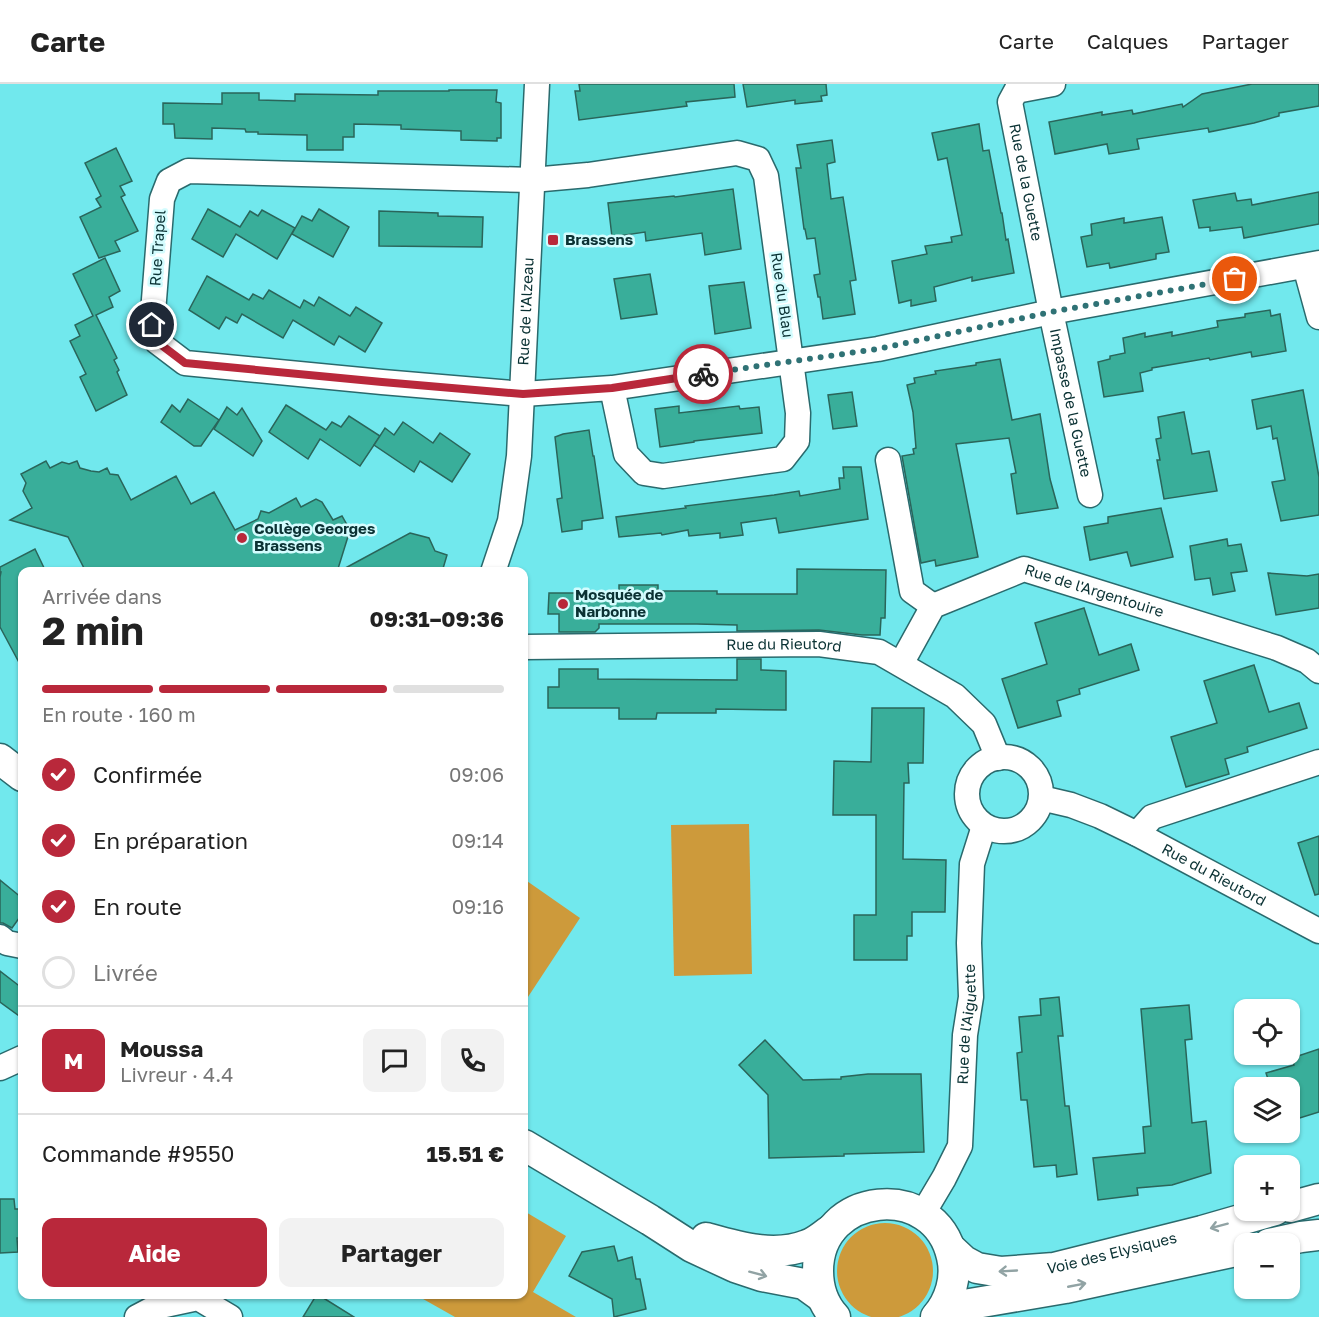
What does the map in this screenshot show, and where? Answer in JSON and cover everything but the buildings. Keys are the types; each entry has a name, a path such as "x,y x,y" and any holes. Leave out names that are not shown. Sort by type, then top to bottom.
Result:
{"street":[{"name":"Rue de l'Alzeau","path":"495,567 510,521 519,456 537,84"},
{"name":"Rue de la Guette","path":"1051,312 1010,102 1016,91 1053,84"},
{"name":"Rue du Blau","path":"532,180 588,176 737,153 758,159 766,176 798,413 797,441 783,459 663,476 644,473 626,454 612,388"},
{"name":"Rue Trapel","path":"532,180 188,171 169,181 162,199 152,325 156,341 185,363 523,394 612,388 878,349 1051,312 1312,265"},
{"path":"1312,265 1319,317"},
{"name":"Impasse de la Guette","path":"1051,312 1090,495"},
{"path":"888,460 912,591 933,606 901,664"},
{"name":"Rue de l'Argentouire","path":"933,606 1024,569 1277,648 1307,661 1319,671"},
{"name":"Rue du Rieutord","path":"528,647 819,644 879,652 955,696 984,724 998,758"},
{"path":"998,758 1011,758 1032,769 1040,784 1041,798 1035,816 1018,829 999,832 984,826 970,810 967,794 972,776 983,764 998,758"},
{"path":"0,759 18,773"},
{"path":"1137,834 1152,817 1319,762"},
{"name":"Rue du Rieutord","path":"1041,798 1071,804 1100,816 1319,931"},
{"name":"Rue de l'Aiguette","path":"922,1215 960,1146 964,1035 971,997 969,943 972,864 984,826"},
{"path":"0,938 8,944 18,945"},
{"path":"0,1068 18,1061"},
{"path":"528,1147 692,1247 735,1267 762,1276 804,1284 829,1307"},
{"path":"1300,1203 1319,1198"},
{"path":"650,1220 740,1248 788,1251 809,1244 831,1230 848,1214 866,1206 898,1204 915,1210 941,1231 950,1248 954,1266 951,1290 937,1316"},
{"name":"Voie des Elysiques","path":"950,1248 964,1261 978,1268 1001,1272 1054,1268 1237,1221"},
{"path":"829,1307 818,1281 818,1263 821,1248 831,1230"},
{"path":"1300,1237 1319,1235"},
{"name":"Voie des Elysiques","path":"937,1316 958,1306 1065,1288 1234,1251"},
{"path":"147,1306 192,1299"},
{"path":"200,1299 230,1317"}],"shaded area":[{"path":"749,824 752,974 674,976 671,825"},
{"path":"528,882 580,918 528,997"},
{"path":"528,1213 566,1236 533,1292 576,1317 455,1317 423,1299 528,1299"},
{"path":"885,1223 903,1226 912,1231 925,1244 932,1262 930,1289 919,1305 903,1316 876,1318 867,1316 851,1305 840,1289 837,1271 840,1253 851,1237 867,1226"}],"way so far":[{"path":"703,374 878,349 1051,312 1235,279"}],"place":[{"name":"Brassens","path":"553,240"},
{"name":"Collège Georges Brassens","path":"242,538"},
{"name":"Mosquée de Narbonne","path":"563,604"}],"route":[{"path":"152,325 156,341 185,363 382,382 523,394 612,388 703,374"}]}
